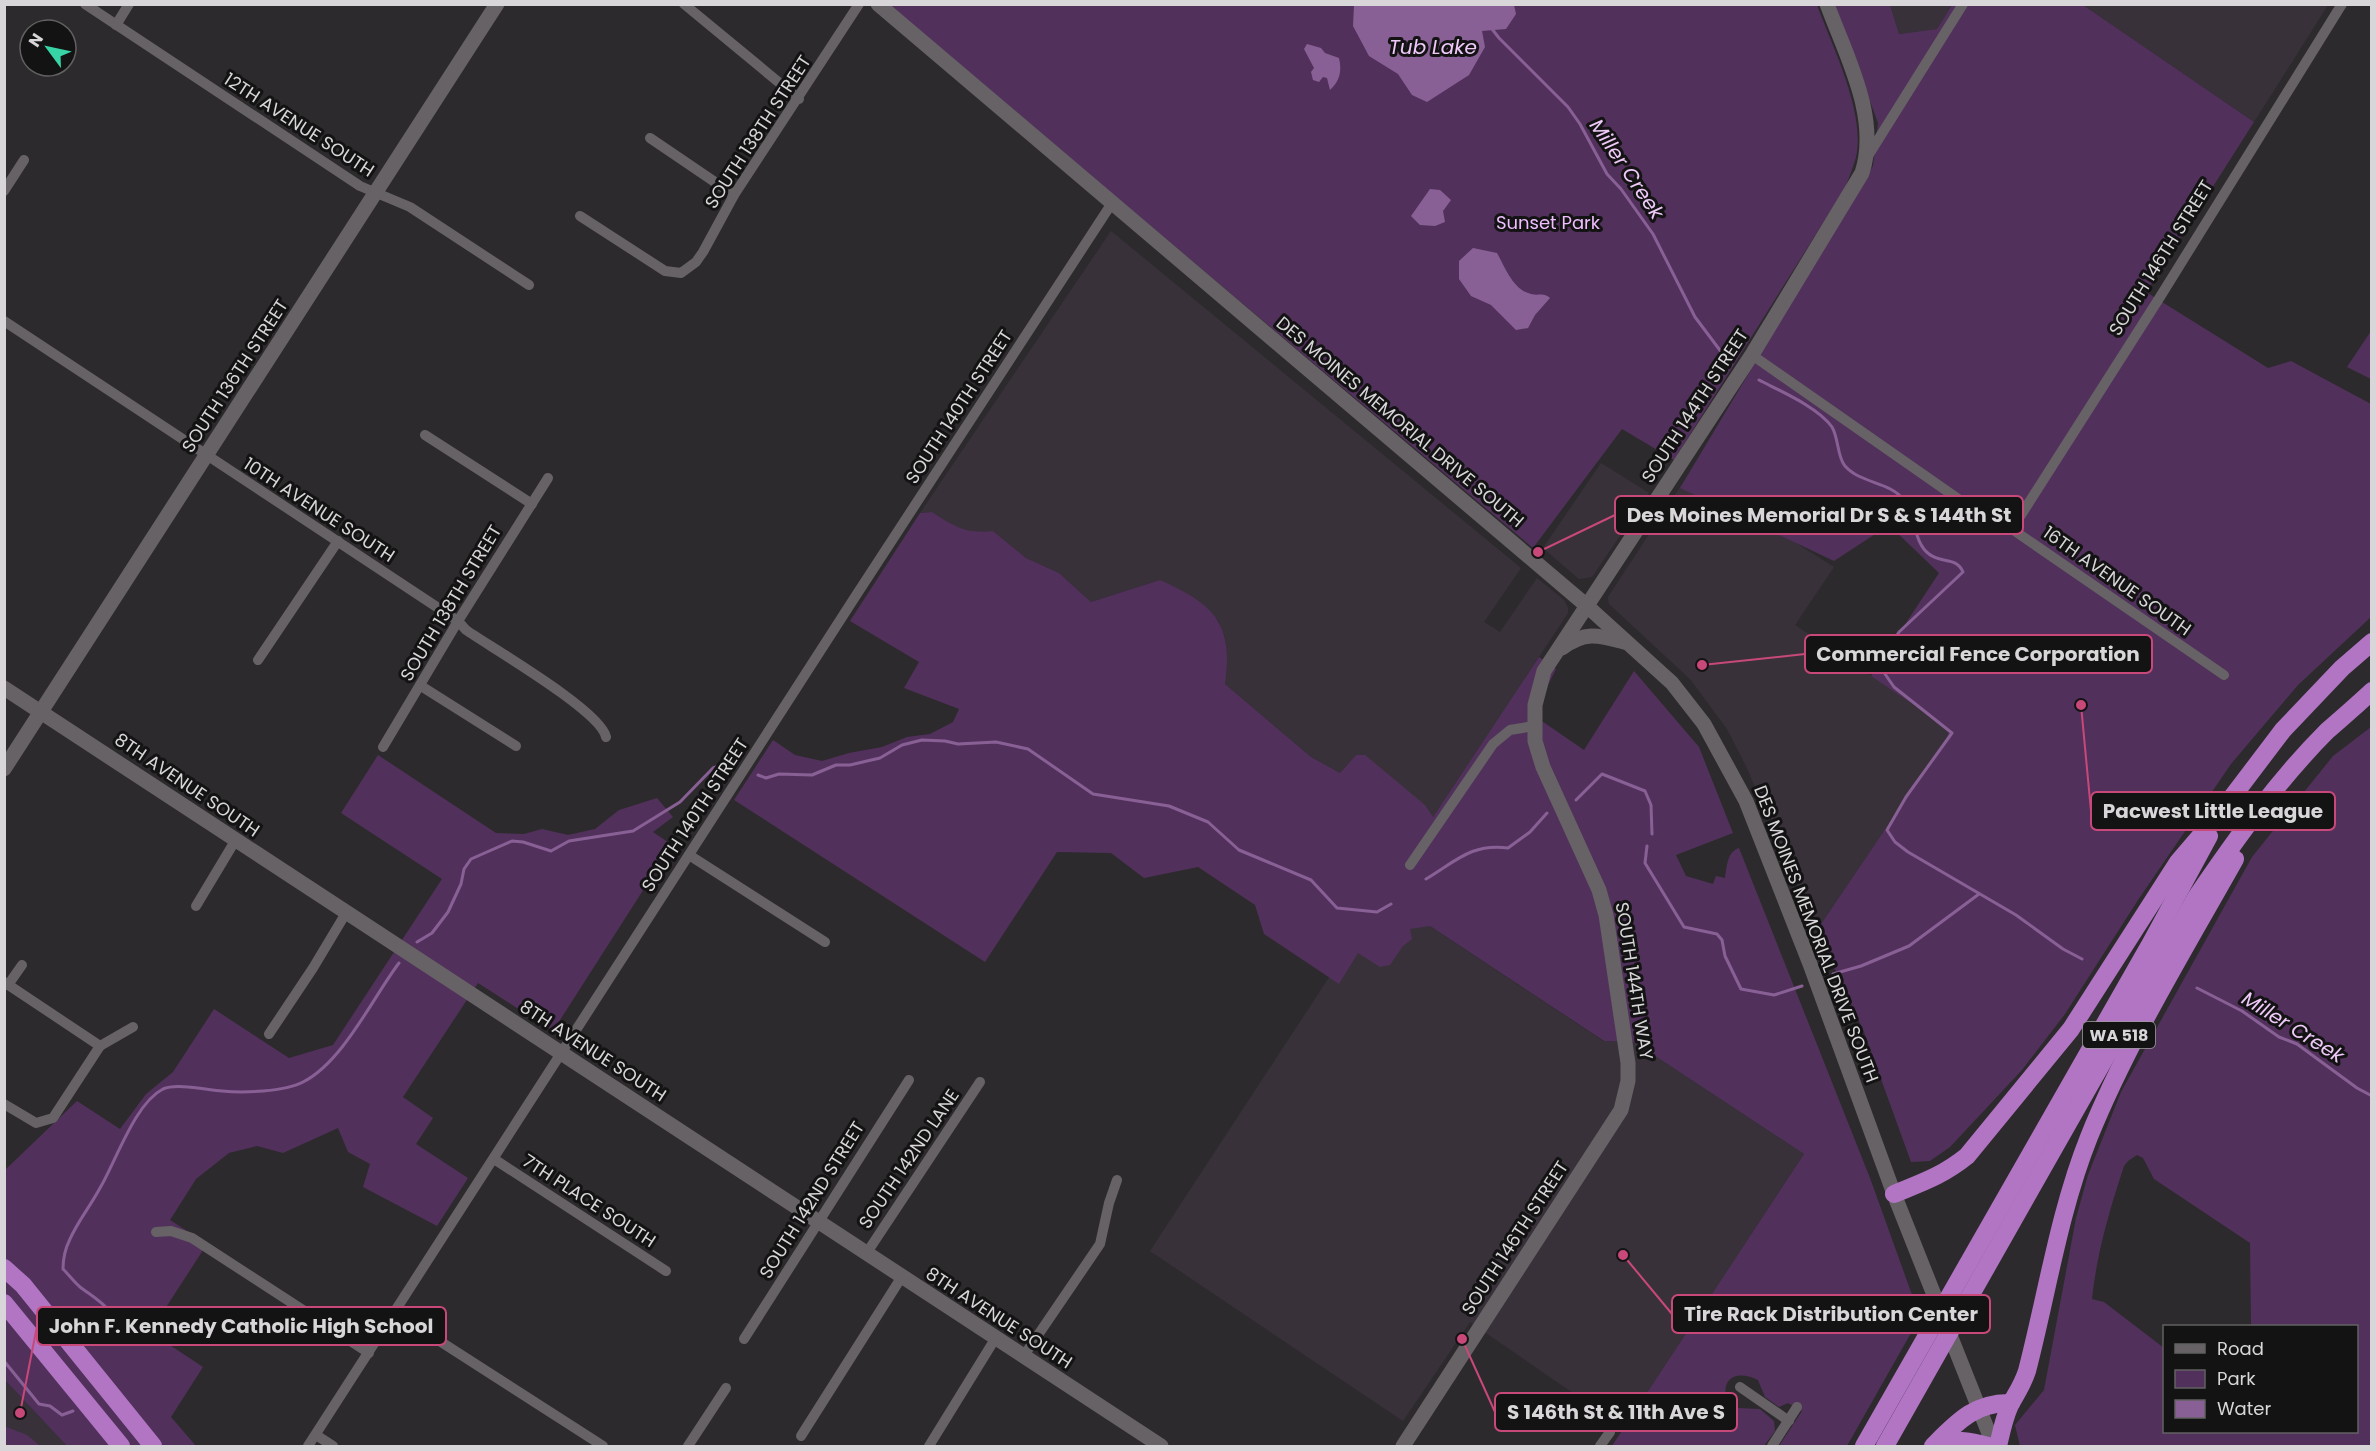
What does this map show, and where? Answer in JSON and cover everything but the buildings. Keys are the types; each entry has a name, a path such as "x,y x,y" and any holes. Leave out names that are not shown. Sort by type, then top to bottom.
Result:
{"highway":[{"name":"WA 518","path":"1864,1446 2151,943 2220,813 2283,730 2336,674 2372,642"},
{"name":"WA 518","path":"1885,1446 2197,896 2236,839 2272,795 2326,732 2372,691"},
{"path":"1996,1446 2011,1403 2021,1389 2027,1371 2065,1215 2088,1139 2122,1066 2272,795"},
{"path":"1894,1194 1947,1172 1974,1147 2071,1029 2178,862 2220,813"},
{"path":"4,1268 23,1285 153,1446"},
{"path":"4,1303 121,1446"},
{"path":"1933,1446 1966,1416 1980,1407 1997,1402 2011,1403"},
{"path":"1941,1446 1964,1439 1988,1446"}],"street":[{"name":"12TH AVENUE SOUTH","path":"85,4 360,186 410,207 529,285"},
{"path":"116,25 129,4"},
{"name":"SOUTH 136TH STREET","path":"4,769 497,4"},
{"path":"684,4 799,99"},
{"name":"SOUTH 138TH STREET","path":"580,216 665,271 681,273 690,267 703,252 734,195 799,99 859,4"},
{"name":"DES MOINES MEMORIAL DRIVE SOUTH","path":"878,4 1587,606 1672,683 1704,724 1746,801 1810,964 1894,1194 1996,1446"},
{"path":"1827,4 1860,95 1868,138 1866,159"},
{"name":"SOUTH 144TH STREET","path":"1534,726 1538,689 1544,671 1752,355 1853,189 1866,159 1963,4"},
{"name":"SOUTH 146TH STREET","path":"2006,525 2021,516 2342,4"},
{"path":"650,138 734,195"},
{"path":"4,191 24,160"},
{"name":"SOUTH 140TH STREET","path":"308,1446 1112,203"},
{"name":"10TH AVENUE SOUTH","path":"4,321 458,621 466,630 577,704 602,727 606,737"},
{"name":"16TH AVENUE SOUTH","path":"1752,355 1988,519 1997,524 2006,525 2224,675"},
{"path":"425,435 532,504"},
{"name":"SOUTH 138TH STREET","path":"383,747 458,621 548,478"},
{"path":"258,660 338,541"},
{"path":"1557,651 1584,636 1604,636 1628,643"},
{"path":"421,686 516,746"},
{"name":"8TH AVENUE SOUTH","path":"4,688 901,1278 1161,1446"},
{"path":"1410,865 1501,735 1510,730 1534,726"},
{"name":"SOUTH 144TH WAY","path":"1534,726 1535,741 1543,767 1593,872 1606,915 1628,1063 1628,1081 1621,1110"},
{"path":"196,906 235,841"},
{"path":"689,855 825,942"},
{"path":"268,1034 313,968 346,913"},
{"path":"22,965 6,984 100,1046"},
{"path":"4,1104 36,1123 53,1118 100,1046 133,1027"},
{"name":"SOUTH 142ND STREET","path":"744,1339 909,1080"},
{"name":"SOUTH 142ND LANE","path":"866,1254 981,1082"},
{"name":"SOUTH 146TH STREET","path":"1403,1446 1621,1110"},
{"name":"7TH PLACE SOUTH","path":"494,1159 666,1271"},
{"path":"1023,1357 1100,1244 1109,1203 1117,1180"},
{"path":"156,1232 171,1231 192,1238 369,1353"},
{"path":"801,1436 901,1278"},
{"path":"396,1313 603,1446"},
{"path":"928,1446 995,1339"},
{"path":"1740,1387 1789,1421"},
{"path":"688,1446 726,1388"},
{"path":"1772,1446 1797,1407"},
{"path":"1600,1446 1610,1432"},
{"path":"316,1436 333,1446"}],"shaded area":[{"path":"1890,5 1952,5 1937,29 1899,34"},
{"path":"2083,5 2328,5 2254,122"},
{"path":"1111,231 1521,568 1484,622 1500,632 1537,578 1564,600 1568,613 1433,817 1356,755 1340,773 1311,757 1225,684 1227,666 1225,638 1218,620 1160,580 1091,602 1059,573 1026,558 993,531 975,533 958,529 932,512 920,513"},
{"path":"1601,463 1649,493 1592,577 1579,579 1543,548"},
{"path":"1688,475 1834,567 1795,625 1953,730 1817,930 1746,766 1727,729 1690,679 1609,604 1608,597"},
{"path":"1383,895 1603,1041 1634,1042 1804,1154 1624,1428 1470,1322 1403,1421 1150,1251"},
{"path":"5,1380 67,1446 5,1446"}],"green space":[{"name":"Sunset Park","path":"888,5 1817,5 1852,100 1858,140 1856,157 1845,188 1674,460 1622,429 1533,548"},
{"path":"1835,5 1890,5 1899,34 1937,29 1952,5 2083,5 2254,122 2146,292 2268,368 2291,361 2371,404 2371,617 2298,685 2231,764 2138,900 2065,1014 2022,1070 1950,1147 1930,1161 1911,1162 1864,1032 1817,930 1951,730 1871,676 1939,573 1889,525 1834,561 1680,488 1873,166 1878,123"},
{"path":"2371,331 2371,379 2347,367"},
{"path":"932,512 947,522 967,530 993,531 1026,558 1059,573 1091,602 1160,580 1194,598 1216,618 1222,630 1227,663 1225,684 1311,757 1340,773 1356,755 1365,755 1425,805 1433,817 1539,657 1556,669 1533,715 1584,750 1634,671 1699,747 1733,833 1676,855 1686,876 1713,884 1716,876 1725,878 1730,856 1739,848 1870,1178 1920,1317 1847,1446 1779,1446 1802,1411 1788,1403 1779,1407 1765,1397 1758,1380 1737,1376 1728,1381 1725,1393 1727,1402 1737,1408 1760,1409 1774,1421 1775,1431 1764,1446 1612,1446 1804,1154 1634,1042 1604,1041 1430,926 1410,929 1412,939 1403,946 1390,965 1380,967 1358,953 1339,984 1264,934 1255,905 1198,867 1144,878 1111,853 1057,852 985,962 734,800 773,740 795,755 822,761 882,747 907,737 930,734 953,722 959,709 904,688 919,662 850,621 920,513"},
{"path":"2371,727 2371,1446 2020,1446 2015,1425 2044,1390 2076,1218 2088,1175 2121,1092 2252,857 2333,756","holes":["2137,1155 2143,1158 2154,1179 2250,1243 2251,1325 2358,1325 2358,1433 2163,1433 2163,1347 2104,1302 2092,1299 2104,1232 2124,1166"]},
{"path":"378,755 496,833 524,834 542,829 568,835 595,829 619,810 657,798 673,817 653,832 672,845 553,1031 478,983 403,1097 433,1118 416,1144 468,1178 437,1226 363,1187 370,1164 348,1152 338,1128 283,1153 257,1146 229,1153 196,1179 170,1220 207,1244 150,1332 203,1367 171,1417 196,1446 67,1446 5,1380 5,1170 77,1101 120,1129 146,1094 173,1072 214,1009 289,1058 333,1045 442,879 341,813"},
{"path":"4,1426 27,1435 40,1446 5,1446"}],"water":[{"name":"Tub Lake","path":"1354,5 1514,5 1516,14 1506,29 1482,31 1485,47 1469,75 1427,102 1412,95 1398,74 1369,56 1353,26"},
{"path":"1307,44 1321,48 1325,53 1339,58 1339,76 1330,90 1327,78 1323,77 1319,82 1313,80 1311,72 1314,68 1304,49"},
{"path":"1430,189 1440,190 1451,200 1443,211 1445,222 1435,226 1420,225 1411,216"},
{"path":"1473,248 1497,253 1519,288 1531,294 1550,298 1535,315 1528,328 1516,330 1491,305 1471,296 1459,279 1459,261"}],"waterway":[{"name":"Miller Creek","path":"1492,29 1568,107 1580,124 1607,174 1621,189 1653,234 1695,317 1731,365"},
{"name":"Miller Creek","path":"1759,380 1798,400 1826,420 1832,427 1845,466 1859,476 1898,494 1908,506 1917,536 1924,549 1938,559 1956,564 1963,572 1899,632 1884,655 1885,674 1894,687 1952,733 1906,797 1887,830 1895,842 1908,852 2016,915 2063,949 2082,959"},
{"path":"758,775 766,778 779,774 812,775 836,765 850,765 880,758 902,745 922,740 958,744 996,742 1028,749 1093,794 1169,806 1208,822 1239,850 1311,880 1337,908 1377,912 1391,904"},
{"path":"417,942 432,933 448,912 461,884 464,869 471,859 512,841 551,851 569,841 633,831 680,802 713,768 738,762"},
{"path":"1576,800 1602,774 1645,791 1651,805 1652,834"},
{"path":"1426,879 1474,851 1495,847 1508,848 1530,832 1547,813"},
{"name":"Miller Creek","path":"1647,846 1645,863 1684,927 1717,934 1722,940 1725,956 1741,989 1774,995 1802,986"},
{"name":"Miller Creek","path":"1833,974 1861,966 1909,946 1979,894"},
{"path":"117,1335 110,1312 74,1281 63,1269 63,1261 73,1232 100,1188 135,1119 144,1107 153,1096 169,1087 252,1092 275,1090 303,1082 318,1073 344,1045 399,963"},
{"name":"Miller Creek","path":"2197,988 2242,1011 2279,1037 2297,1044 2357,1088 2372,1096"},
{"path":"4,1361 39,1404 50,1406 62,1415 73,1411"},
{"name":"Miller Creek","path":"2372,1380 2372,1390"}],"place":[{"name":"Des Moines Memorial Dr S & S 144th St","path":"1538,552"},
{"name":"Commercial Fence Corporation","path":"1702,665"},
{"name":"Pacwest Little League","path":"2081,705"},
{"name":"Tire Rack Distribution Center","path":"1623,1255"},
{"name":"S 146th St & 11th Ave S","path":"1462,1339"},
{"name":"John F. Kennedy Catholic High School","path":"20,1413"}]}
